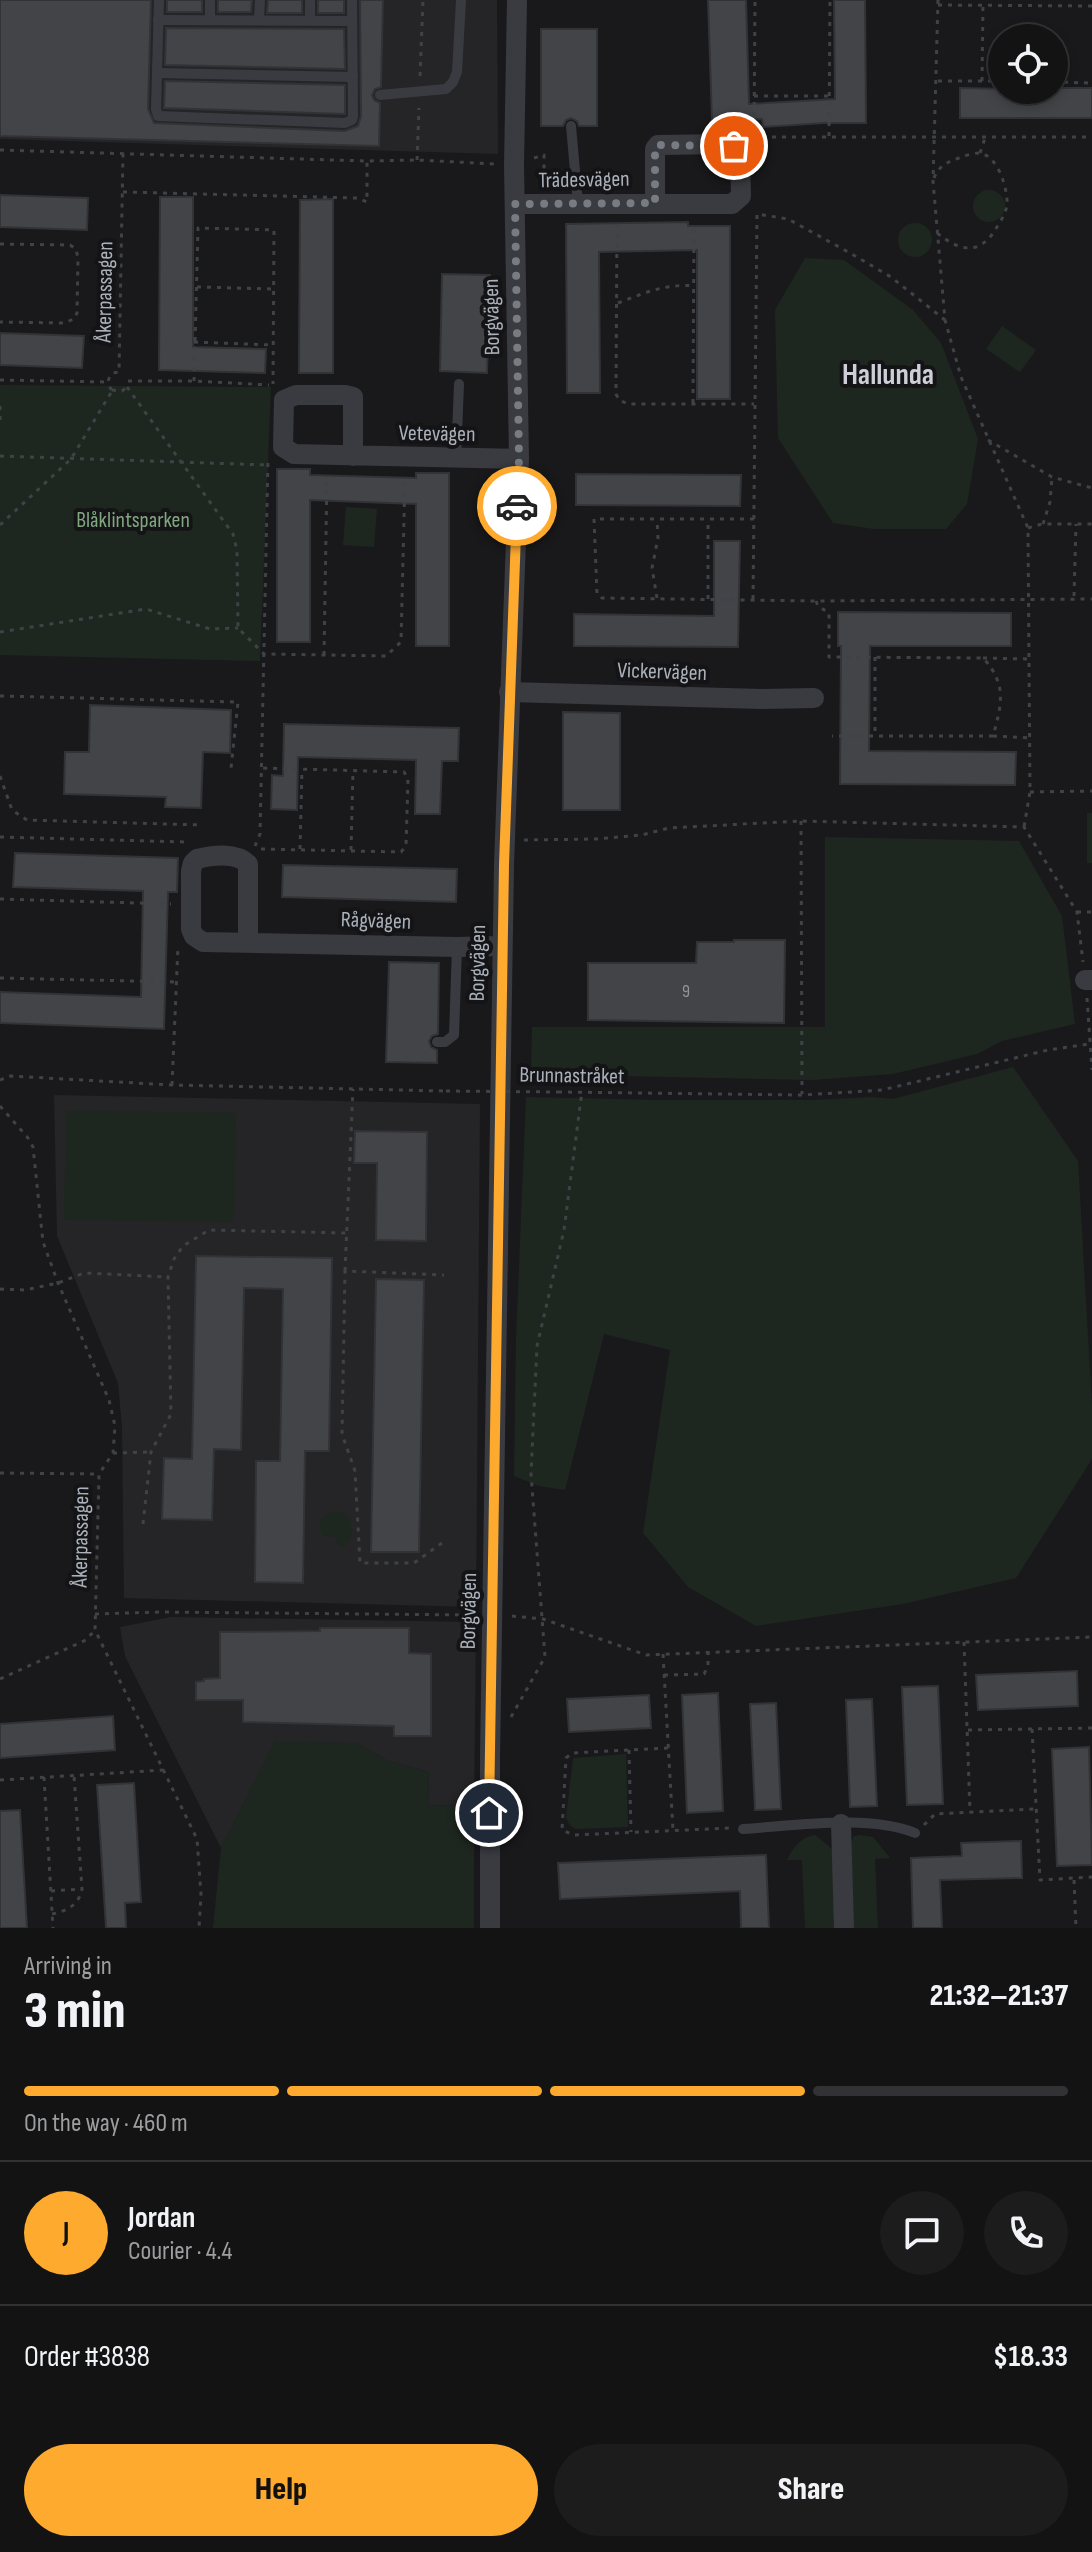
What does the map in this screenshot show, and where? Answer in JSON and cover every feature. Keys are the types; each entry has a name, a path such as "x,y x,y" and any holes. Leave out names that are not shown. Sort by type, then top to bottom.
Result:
{"street":[{"name":"Borgvägen","path":"490,1928 502,946 519,459 515,204 517,0"},
{"name":"Trädesvägen","path":"515,204 732,204 741,196 740,152 726,144 658,145 655,149 655,203"},
{"name":"Vetevägen","path":"353,456 353,397 296,395 284,400 283,447 294,454 353,456 406,457 456,459 519,459"},
{"name":"Vickervägen","path":"509,692 814,698"},
{"name":"Rågvägen","path":"248,942 248,864 233,856 197,859 191,871 191,929 194,936 203,942 502,946"},
{"path":"841,1824 844,1928"}],"lane":[{"path":"159,0 156,109 161,118 345,123 353,116 352,0"},
{"path":"210,0 210,20"},
{"path":"259,20 260,0"},
{"path":"310,0 310,20"},
{"path":"380,95 446,89 453,82 457,72 461,0"},
{"path":"158,20 352,21"},
{"path":"157,73 353,77"},
{"path":"571,126 578,204"},
{"path":"456,459 459,384"},
{"path":"437,1042 445,1042 454,1035 457,947"},
{"path":"743,1829 866,1823 899,1826 915,1833"}],"path":[{"path":"755,0 754,137 1092,137"},
{"path":"829,136 830,0"},
{"path":"1092,6 938,2 933,181 945,320 958,367 1028,528 1030,792 1024,827 1077,912 1092,912"},
{"path":"982,81 983,5"},
{"path":"937,81 988,81"},
{"path":"1068,82 1092,83"},
{"path":"754,96 830,96"},
{"path":"980,153 985,138"},
{"path":"0,150 417,160"},
{"name":"Åkerpassagen","path":"108,382 113,373 119,372 123,153"},
{"path":"933,181 937,170 947,162 980,153 989,157 1003,180 1007,206 1001,222 985,244 970,248 953,246 937,233"},
{"path":"123,192 357,198 367,202 367,161"},
{"path":"617,214 616,394 619,400 628,404 754,404"},
{"path":"753,600 757,214 788,219 850,253 891,277 945,320"},
{"path":"693,403 694,215"},
{"path":"194,381 198,228 274,230 273,386 269,393"},
{"path":"0,244 70,245 76,249 78,258 77,313 74,319 64,323 0,322"},
{"path":"617,303 663,287 678,284 695,286"},
{"path":"196,287 274,289"},
{"path":"194,342 273,345"},
{"path":"112,390 122,391 127,387 125,374 119,372"},
{"path":"0,380 108,382 112,390"},
{"path":"128,381 273,386"},
{"path":"127,387 237,542 238,628 264,654 386,656 401,642 406,457"},
{"path":"0,525 71,459 112,390"},
{"path":"0,406 0,422"},
{"path":"988,440 1052,477 1092,488"},
{"path":"262,768 404,772 408,778 406,846 401,852 253,848 260,834 268,450"},
{"path":"324,655 329,455"},
{"path":"0,456 268,465"},
{"path":"1042,524 1050,502 1052,477"},
{"path":"754,519 594,519 597,594 602,598 708,600 1092,599"},
{"path":"657,519 658,538 652,568 657,599"},
{"path":"708,519 708,600"},
{"path":"1028,528 1042,524 1092,524"},
{"path":"1074,598 1076,524"},
{"path":"816,601 829,613 829,657 1030,659"},
{"path":"0,632 146,609 210,629 238,628"},
{"path":"875,657 875,735"},
{"path":"983,658 996,676 1002,695 993,736"},
{"path":"0,696 238,702 231,768"},
{"path":"832,736 1030,738"},
{"path":"300,850 302,769"},
{"path":"351,850 353,770"},
{"path":"0,776 12,810 27,820 202,825"},
{"path":"1030,792 1092,791"},
{"path":"520,840 612,838 669,828 801,821 1024,827"},
{"path":"801,821 802,1095"},
{"path":"0,837 191,843"},
{"path":"0,899 179,905"},
{"path":"172,1085 178,936"},
{"path":"0,978 177,982"},
{"path":"1091,1044 1092,1070"},
{"name":"Brunnastråket","path":"0,1080 10,1076 172,1085 802,1095 882,1090 1048,1050 1091,1044"},
{"path":"353,1089 342,1434 355,1471 360,1563 414,1563 442,1543"},
{"path":"510,1719 545,1657 531,1474 537,1346 564,1230 582,1091"},
{"path":"0,1106 33,1147 43,1242 109,1400 115,1426 113,1453 151,1452"},
{"path":"143,1524 151,1452 171,1414 168,1277 174,1259 183,1246 209,1230 347,1233"},
{"path":"345,1271 444,1275"},
{"path":"0,1289 25,1290 58,1283 84,1273 168,1277"},
{"name":"Åkerpassagen","path":"113,1453 99,1474 95,1630 197,1839 201,1894 199,1928"},
{"path":"0,1473 99,1474"},
{"path":"95,1614 471,1615"},
{"path":"508,1615 543,1619 646,1655 1092,1637"},
{"path":"0,1679 86,1640 95,1630"},
{"path":"964,1642 970,1812"},
{"path":"664,1675 704,1674 708,1666 708,1652"},
{"path":"663,1654 673,1831"},
{"path":"968,1730 1092,1728"},
{"path":"1032,1729 1040,1880 1092,1877"},
{"path":"668,1748 572,1753 566,1758 562,1830 574,1835 743,1829"},
{"path":"629,1750 631,1832"},
{"path":"0,1780 165,1770"},
{"path":"52,1914 66,1911 80,1899 82,1889 74,1776"},
{"path":"44,1777 53,1928"},
{"path":"915,1833 935,1814 1036,1809"},
{"path":"1074,1878 1076,1928"},
{"path":"51,1891 82,1889"}],"shaded area":[{"path":"0,0 497,0 498,154 0,139"},
{"path":"54,1095 480,1104 476,1607 124,1598 122,1427 118,1383 57,1236"},
{"path":"171,1617 476,1622 474,1806 428,1805 429,1772 388,1761 357,1743 275,1742 221,1848 125,1656 120,1627"}],"green space":[{"path":"989,190 1000,195 1005,206 1000,217 989,222 978,217 973,206 978,195"},
{"path":"915,223 927,228 932,240 927,252 915,257 903,252 898,240 903,228"},
{"path":"805,258 844,260 913,310 941,343 978,439 967,504 946,529 874,529 833,523 778,438 775,310"},
{"path":"1002,326 1036,350 1020,372 986,349"},
{"name":"Blåklintsparken","path":"0,385 271,387 260,661 0,655"},
{"path":"346,507 377,509 374,547 343,545"},
{"path":"1087,813 1092,813 1092,863 1087,863"},
{"path":"825,837 1019,841 1062,916 1075,1024 1002,1041 977,1054 893,1074 812,1080 531,1074 532,1027 825,1027"},
{"path":"1013,1067 1078,1161 1092,1406 1092,1459 1016,1578 903,1604 756,1626 688,1587 643,1533 670,1350 604,1334 565,1490 539,1486 514,1476 526,1097 893,1099"},
{"path":"66,1110 236,1113 234,1222 64,1220"},
{"path":"342,1512 350,1519 352,1535 345,1547 339,1547 335,1538 322,1535 319,1524 326,1514"},
{"path":"275,1741 357,1743 388,1761 429,1772 428,1805 474,1806 474,1928 213,1928 221,1848"},
{"path":"626,1754 628,1827 575,1829 566,1818 573,1758"},
{"path":"815,1835 832,1849 837,1928 805,1928 802,1860 787,1860 798,1844"},
{"path":"854,1836 873,1837 890,1858 875,1859 878,1928 853,1928 850,1845"}],"building":[{"path":"0,0 151,0 148,109 154,123 345,131 358,126 361,116 360,0 383,0 381,87 375,89 372,95 380,103 379,146 0,136"},
{"path":"167,0 202,0 202,12 167,12"},
{"path":"218,0 252,0 251,12 218,12"},
{"path":"268,0 302,0 302,13 267,13"},
{"path":"318,0 344,0 344,13 318,13"},
{"path":"708,0 746,0 749,104 835,99 834,0 865,0 866,123 763,127 762,119 712,120"},
{"path":"166,28 344,29 345,69 165,65"},
{"path":"541,29 597,29 597,126 579,126 571,118 563,126 541,126"},
{"path":"165,81 345,85 345,114 164,108"},
{"path":"960,88 988,89 988,104 1068,104 1068,88 1092,88 1092,118 960,118"},
{"path":"0,195 88,198 87,230 0,227"},
{"path":"160,197 193,197 193,347 266,349 265,373 159,370"},
{"path":"333,199 333,373 299,373 300,200"},
{"path":"688,222 688,226 730,226 730,399 697,399 697,250 599,252 600,393 567,393 566,224"},
{"path":"442,274 490,275 487,373 440,371"},
{"path":"0,333 84,336 82,368 0,365"},
{"path":"277,469 310,469 310,475 416,478 416,473 449,473 449,646 416,646 416,504 310,500 310,642 277,642"},
{"path":"576,474 741,475 740,506 576,505"},
{"path":"714,541 740,541 738,647 574,646 574,614 714,616"},
{"path":"838,612 1011,613 1011,646 870,646 869,751 1016,752 1015,785 840,784 841,646 838,646"},
{"path":"90,705 231,710 230,753 203,752 201,808 165,807 166,797 64,794 65,752 89,752"},
{"path":"563,712 620,713 620,810 563,810"},
{"path":"284,724 459,728 458,761 442,761 440,814 415,814 416,760 298,757 297,810 271,809 272,775 283,776"},
{"path":"15,853 178,858 177,892 168,892 164,1029 0,1023 0,992 141,997 143,891 13,887"},
{"path":"283,865 457,869 456,902 282,897"},
{"path":"785,940 784,1023 588,1020 588,963 696,963 697,942"},
{"path":"389,962 439,963 438,1034 429,1041 431,1047 437,1050 437,1063 386,1062"},
{"path":"355,1131 427,1132 426,1241 376,1240 377,1163 354,1163"},
{"path":"196,1256 332,1258 329,1451 305,1451 303,1583 255,1582 256,1461 280,1461 283,1289 244,1288 241,1450 214,1449 212,1520 162,1519 164,1458 192,1459"},
{"path":"376,1279 424,1280 419,1552 371,1552"},
{"path":"320,1628 409,1628 409,1653 431,1654 431,1736 394,1736 394,1726 243,1722 243,1700 196,1700 196,1682 220,1678 220,1632 320,1631"},
{"path":"1077,1671 1078,1706 978,1710 976,1675"},
{"path":"938,1686 943,1804 907,1805 902,1687"},
{"path":"718,1693 723,1811 687,1813 682,1695"},
{"path":"649,1695 651,1728 569,1732 567,1699"},
{"path":"872,1699 877,1806 850,1807 846,1700"},
{"path":"776,1703 781,1809 755,1810 750,1704"},
{"path":"113,1716 115,1750 0,1758 0,1724"},
{"path":"1089,1747 1092,1865 1057,1866 1052,1749"},
{"path":"134,1783 141,1902 125,1903 126,1928 106,1928 97,1785"},
{"path":"20,1810 27,1928 0,1928 0,1811"},
{"path":"1021,1841 1022,1878 940,1880 942,1928 913,1928 911,1858 962,1856 961,1843"},
{"path":"766,1855 769,1928 741,1928 740,1891 560,1899 558,1863"}],"way so far":[{"path":"517,506 515,204 655,203 655,149 658,145 734,146"}],"district":[{"name":"Hallunda","path":"888,375"}],"route":[{"path":"489,1813 504,865 517,506"}]}
